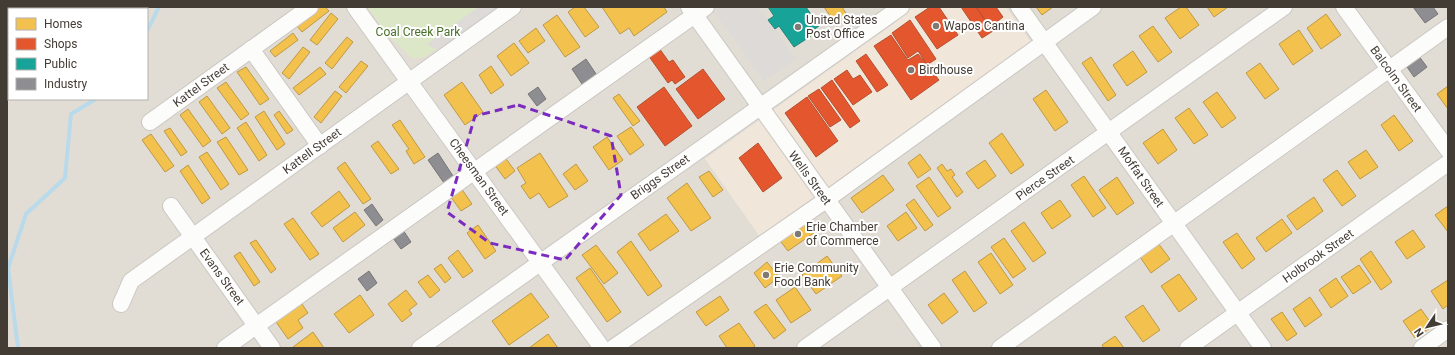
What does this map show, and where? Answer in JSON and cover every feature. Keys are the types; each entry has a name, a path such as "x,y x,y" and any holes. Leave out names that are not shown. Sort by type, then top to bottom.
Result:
{"street":[{"name":"Kattel Street","path":"150,122 310,7"},
{"name":"Cheesman Street","path":"356,7 602,348"},
{"name":"Kattell Street","path":"121,304 131,281 513,7"},
{"name":"Briggs Street","path":"420,348 901,7"},
{"name":"Moffat Street","path":"1019,7 1263,348"},
{"path":"613,348 826,200 1092,7"},
{"name":"Pierce Street","path":"805,348 1284,7"},
{"name":"Balcolm Street","path":"1344,7 1448,150"},
{"path":"225,348 475,171 696,10"},
{"name":"Wells Street","path":"696,10 760,107 933,348"},
{"path":"1000,348 1448,27"},
{"path":"251,49 320,146"},
{"name":"Holbrook Street","path":"1188,348 1448,163"},
{"name":"Evans Street","path":"171,206 272,348"},
{"path":"1422,348 1448,330"}],"highlighted area":[{"path":"518,105 611,136 621,195 565,260 490,243 447,212 475,116"}],"shaded area":[{"path":"479,7 498,7 438,50 427,44"},
{"path":"718,7 759,7 796,59 764,81 713,10"},
{"path":"885,7 1006,7 1034,46 763,241 705,159 896,22"},
{"path":"1448,7 1448,348 7,348 7,18 8,17 8,100 148,100 148,8 22,8"}],"green space":[{"name":"Coal Creek Park","path":"367,7 495,7 425,57 412,58 387,34"}],"building: Homes":[{"path":"319,7 325,7 329,11 302,32 296,25"},
{"path":"575,7 584,7 599,27 585,37 568,12"},
{"path":"602,7 664,7 667,12 634,36 629,28 620,34"},
{"path":"824,7 842,7 849,18 837,26"},
{"path":"1036,7 1053,7 1042,15"},
{"path":"1181,7 1186,7 1199,25 1180,39 1165,18"},
{"path":"1207,7 1228,7 1214,17"},
{"path":"331,13 338,19 317,45 310,40"},
{"path":"1326,14 1341,35 1321,49 1307,28"},
{"path":"557,15 580,47 565,57 543,25"},
{"path":"1153,26 1172,52 1158,62 1139,36"},
{"path":"536,28 545,41 528,53 519,41"},
{"path":"1299,30 1313,51 1293,65 1279,44"},
{"path":"293,33 298,40 275,57 270,51"},
{"path":"347,37 353,42 332,69 325,63"},
{"path":"514,43 529,63 511,76 497,56"},
{"path":"303,47 310,52 289,79 282,73"},
{"path":"1133,51 1147,72 1127,86 1113,65"},
{"path":"1091,57 1116,95 1108,101 1082,63"},
{"path":"361,61 368,66 346,93 339,87"},
{"path":"1260,63 1279,89 1265,99 1246,73"},
{"path":"491,66 504,85 491,94 479,75"},
{"path":"246,67 269,99 260,105 237,72"},
{"path":"320,67 326,74 299,95 293,88"},
{"path":"226,82 249,114 241,120 217,88"},
{"path":"462,82 483,112 465,125 444,95"},
{"path":"1448,86 1448,109 1437,94"},
{"path":"1046,90 1068,122 1055,131 1033,99"},
{"path":"335,91 342,96 321,123 314,117"},
{"path":"1217,92 1236,118 1222,128 1203,102"},
{"path":"619,94 640,121 633,126 613,98"},
{"path":"207,96 230,128 222,134 199,102"},
{"path":"1189,108 1208,135 1194,144 1175,118"},
{"path":"188,109 211,141 203,147 180,115"},
{"path":"264,111 285,144 277,150 255,117"},
{"path":"279,111 293,130 287,134 274,115"},
{"path":"1394,115 1413,141 1399,151 1381,125"},
{"path":"400,120 425,157 414,164 406,151 409,149 392,125"},
{"path":"246,122 267,155 259,161 237,128"},
{"path":"631,127 644,145 630,155 617,136"},
{"path":"170,128 187,152 181,156 164,131"},
{"path":"1163,129 1177,150 1158,164 1143,143"},
{"path":"1002,133 1024,165 1011,174 989,143"},
{"path":"151,134 174,166 165,172 142,140"},
{"path":"226,137 248,170 239,175 217,142"},
{"path":"607,137 623,160 609,170 593,147"},
{"path":"378,141 399,169 391,174 371,146"},
{"path":"1366,150 1378,167 1360,179 1348,162"},
{"path":"207,152 229,184 221,190 199,157"},
{"path":"540,153 568,196 549,208 539,193 530,199 521,186 526,183 517,168"},
{"path":"920,154 931,169 918,178 908,163"},
{"path":"504,156 515,171 505,179 494,164"},
{"path":"985,160 996,176 978,189 966,173"},
{"path":"345,162 371,199 363,204 337,168"},
{"path":"576,164 588,181 575,190 563,174"},
{"path":"942,164 947,171 951,169 955,175 952,177 963,192 957,197 937,168"},
{"path":"188,165 210,198 202,204 180,171"},
{"path":"1337,170 1356,196 1342,206 1323,180"},
{"path":"709,171 723,190 713,197 699,177"},
{"path":"883,175 894,190 862,213 851,198"},
{"path":"1084,176 1106,208 1093,217 1071,185"},
{"path":"929,177 951,208 938,217 916,186"},
{"path":"1117,177 1134,203 1117,215 1099,190"},
{"path":"687,183 711,218 691,231 667,198"},
{"path":"461,188 472,204 461,211 450,196"},
{"path":"339,191 350,206 322,227 311,213"},
{"path":"1314,197 1323,211 1297,230 1287,216"},
{"path":"914,199 933,225 925,231 906,205"},
{"path":"1060,200 1071,216 1052,229 1041,213"},
{"path":"1448,206 1448,232 1435,215"},
{"path":"355,212 365,225 343,242 333,228"},
{"path":"906,212 917,228 898,241 887,226"},
{"path":"666,214 679,231 650,251 638,234"},
{"name":"Erie Chamber of Commerce","path":"809,216 818,230 788,251 778,238"},
{"path":"293,218 319,254 310,260 284,224"},
{"path":"1282,219 1292,233 1266,252 1256,238"},
{"path":"1024,222 1046,253 1033,262 1011,231"},
{"path":"478,225 496,251 485,259 467,233"},
{"path":"1413,230 1425,247 1407,259 1395,242"},
{"path":"1237,233 1255,259 1242,269 1223,242"},
{"path":"1004,238 1026,269 1013,278 991,247"},
{"path":"256,240 276,269 271,273 250,243"},
{"path":"631,241 662,286 648,296 617,252"},
{"path":"1158,243 1170,259 1151,273 1140,257"},
{"path":"596,245 618,273 604,284 582,255"},
{"path":"458,250 473,271 463,278 448,258"},
{"path":"1371,251 1392,282 1381,290 1360,259"},
{"path":"240,252 260,282 254,286 234,256"},
{"path":"991,253 1013,285 1000,294 978,262"},
{"path":"827,256 842,276 816,294 802,275"},
{"name":"Erie Community Food Bank","path":"767,262 779,277 765,288 754,273"},
{"path":"441,264 451,278 445,283 434,269"},
{"path":"1359,265 1371,282 1353,294 1341,277"},
{"path":"590,268 621,312 607,322 576,278"},
{"path":"965,271 987,303 974,312 952,280"},
{"path":"1179,274 1197,299 1179,312 1161,286"},
{"path":"428,275 440,290 430,298 418,282"},
{"path":"1336,278 1348,296 1331,308 1319,290"},
{"path":"1448,280 1448,305 1443,309 1431,291"},
{"path":"795,287 811,310 791,323 776,300"},
{"path":"406,290 417,304 409,310 412,314 402,322 388,304"},
{"path":"531,293 549,317 509,345 492,321"},
{"path":"944,293 958,312 942,324 928,305"},
{"path":"360,295 374,315 349,333 334,314"},
{"path":"720,296 729,310 706,326 696,312"},
{"path":"1310,297 1322,315 1305,327 1293,309"},
{"path":"300,301 308,313 298,320 303,328 288,339 274,319"},
{"path":"766,304 786,330 774,339 754,312"},
{"path":"1143,305 1160,330 1143,342 1125,317"},
{"path":"1421,309 1433,326 1415,338 1403,321"},
{"path":"1282,312 1297,334 1287,341 1271,319"},
{"path":"739,323 755,346 752,348 727,348 719,336"},
{"path":"313,332 324,348 293,347"},
{"path":"548,334 558,348 529,348"},
{"path":"1115,336 1124,348 1104,348 1102,345"}],"building: Shops":[{"name":"Wapos Cantina","path":"930,7 939,7 958,35 937,49 915,17"},
{"path":"961,7 976,7 993,31 982,38"},
{"path":"976,7 996,7 1003,17 990,27"},
{"path":"910,20 936,59 927,65 918,51 908,58 892,33"},
{"name":"Birdhouse","path":"891,35 908,60 918,54 939,80 911,100 874,46"},
{"path":"659,48 669,62 673,60 685,77 675,84 672,80 668,83 648,55"},
{"path":"866,54 888,85 877,92 856,61"},
{"path":"703,69 725,99 698,119 676,89"},
{"path":"847,70 853,79 860,75 872,92 853,105 834,79"},
{"path":"832,80 860,121 850,128 821,88"},
{"path":"664,87 692,126 665,146 637,107"},
{"path":"819,89 841,120 830,127 808,96"},
{"path":"807,97 838,141 816,157 785,113"},
{"path":"758,143 782,178 763,192 739,158"}],"building: Public":[{"name":"United States Post Office","path":"768,7 806,7 819,26 809,33 811,36 794,47 779,26 775,29 768,20 774,16"}],"building: Industry":[{"path":"1413,7 1433,7 1438,14 1425,23"},
{"path":"1418,55 1427,67 1414,77 1405,64"},
{"path":"586,59 596,74 582,84 572,69"},
{"path":"538,87 546,99 537,106 528,94"},
{"path":"438,153 453,176 444,183 428,160"},
{"path":"372,204 383,220 376,226 364,210"},
{"path":"403,230 411,242 401,249 393,238"},
{"path":"369,271 377,283 367,291 358,279"}],"waterway":[{"path":"148,29 159,7"},
{"path":"18,348 8,268 26,214 65,178 71,114 94,100"}],"place":[{"name":"Wapos Cantina","path":"936,26"},
{"name":"United States Post Office","path":"798,27"},
{"name":"Birdhouse","path":"911,70"},
{"name":"Erie Chamber of Commerce","path":"798,234"},
{"name":"Erie Community Food Bank","path":"766,275"}]}
